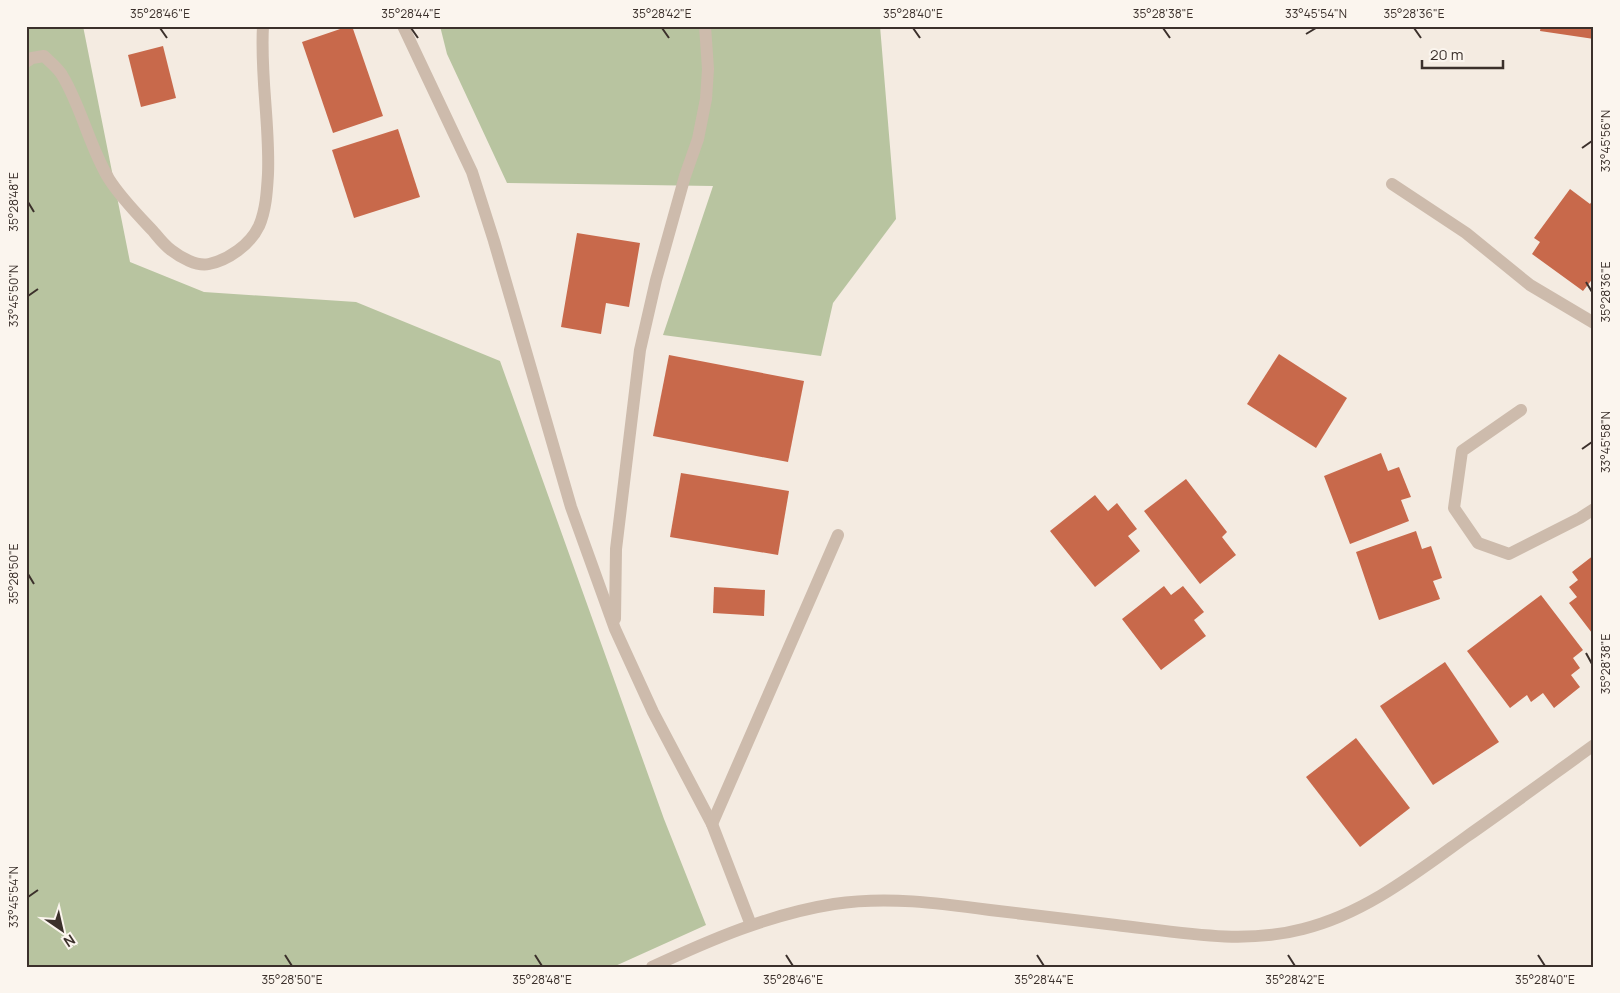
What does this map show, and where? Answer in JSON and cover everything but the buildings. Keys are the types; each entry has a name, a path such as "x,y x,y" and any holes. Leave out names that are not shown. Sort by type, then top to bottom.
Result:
{"street":[{"path":"26,62 32,58 44,56 62,74 98,160 118,192 170,250 188,260 203,265 218,262 236,251 250,239 258,227 263,212 267,191 269,155 263,66 263,26"},
{"path":"403,26 472,172 494,241 571,508 615,629 653,712 712,824 751,925"},
{"path":"615,629 616,549 640,350 656,280 700,131 706,99 708,69 705,26"},
{"path":"1392,184 1466,233 1530,285 1594,324"},
{"path":"1521,410 1462,452 1454,508 1478,543 1509,554 1594,509"},
{"path":"712,824 838,535"},
{"path":"652,967 694,947 751,925 834,904 883,900 928,902 1235,937 1278,934 1304,929 1366,904 1419,871 1594,745"}],"green space":[{"path":"26,26 83,26 130,262 204,292 356,302 500,361 664,819 706,925 613,967 26,967"},
{"path":"440,26 880,26 896,219 833,303 821,356 663,335 713,186 507,183 447,54"}]}
